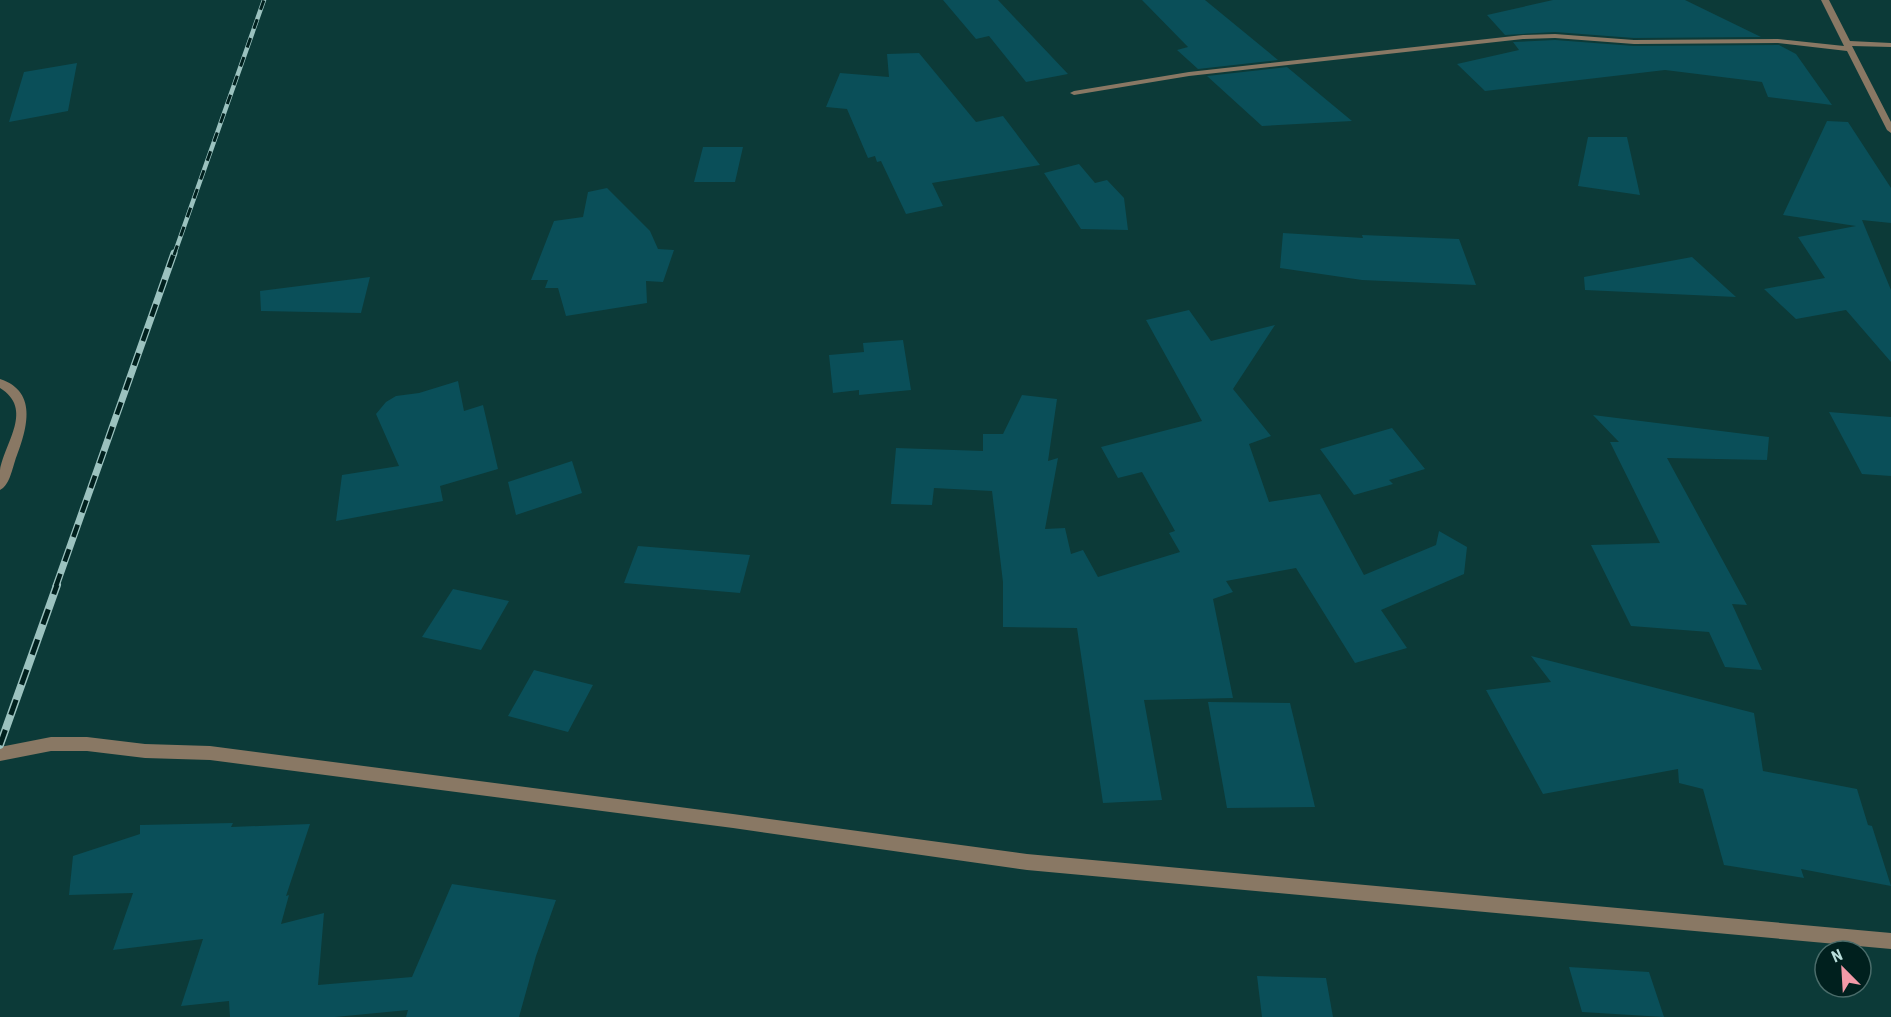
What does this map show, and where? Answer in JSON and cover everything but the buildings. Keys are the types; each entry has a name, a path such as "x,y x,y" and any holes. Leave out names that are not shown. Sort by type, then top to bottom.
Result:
{"street":[{"path":"1825,0 1891,130"},
{"path":"1074,93 1189,74 1524,37 1555,36 1634,42 1778,41 1848,46 1891,45"},
{"path":"0,383 13,391 21,403 20,425 0,485"},
{"path":"0,754 51,744 87,744 145,751 210,753 734,820 1027,862 1891,941"}],"railway":[{"path":"174,255 264,0"},
{"path":"56,586 174,253"},
{"path":"0,745 57,585"}]}
